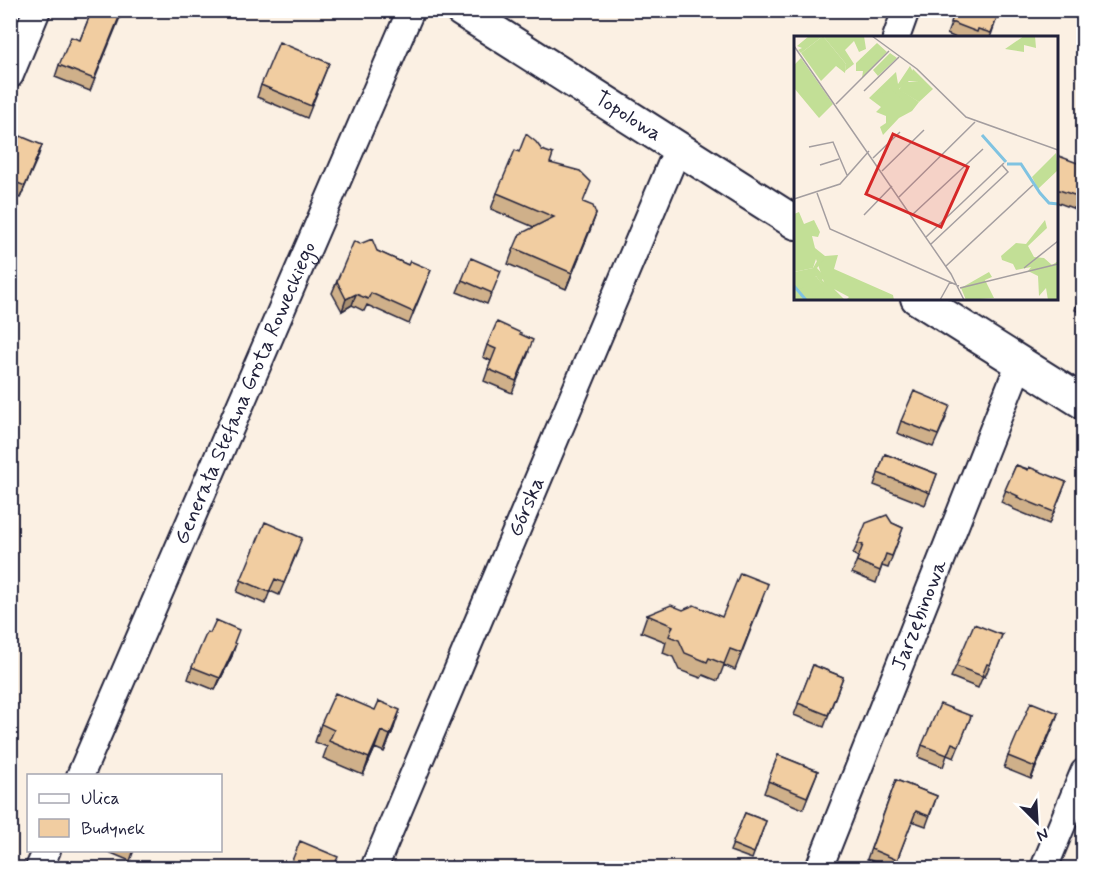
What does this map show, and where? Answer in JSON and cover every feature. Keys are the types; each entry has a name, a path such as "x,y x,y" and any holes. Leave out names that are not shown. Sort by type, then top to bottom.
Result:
{"street":[{"path":"10,75 37,10"},
{"name":"Generała Stefana Grota Roweckiego","path":"81,774 411,10"},
{"name":"Topolowa","path":"461,10 794,222"},
{"path":"897,36 906,10"},
{"name":"Górska","path":"374,868 678,147"},
{"path":"920,300 1083,403"},
{"name":"Jarzębinowa","path":"819,868 1020,362"},
{"path":"1044,868 1083,772"},
{"path":"39,868 46,852"}],"building":[{"path":"92,10 122,10 94,79 59,65 71,37 80,40"},
{"path":"956,10 997,10 995,14 998,15 991,33 978,29 977,32 951,22"},
{"path":"279,42 329,63 311,106 261,85"},
{"path":"13,133 42,145 25,186 10,180 10,138"},
{"path":"526,134 542,150 553,154 550,163 580,171 591,182 583,202 593,206 596,214 572,273 514,248 520,234 554,217 497,193 515,150 519,152"},
{"path":"1058,156 1083,165 1083,188 1080,197 1058,190"},
{"path":"372,239 377,251 408,265 410,261 431,270 413,312 371,293 368,299 356,294 346,299 337,281 354,241 360,244"},
{"path":"471,258 501,271 492,293 462,280"},
{"path":"497,322 533,340 516,381 488,369 496,349 487,345"},
{"path":"914,391 950,406 938,435 901,421"},
{"path":"885,454 937,474 930,493 878,473"},
{"path":"1016,465 1028,470 1029,467 1066,482 1054,512 1005,490"},
{"path":"887,515 892,523 903,528 892,556 886,554 880,571 857,561 863,545 858,543 866,523"},
{"path":"265,522 302,538 284,583 275,579 269,592 241,580"},
{"path":"740,573 768,584 741,653 730,649 724,664 709,658 707,662 685,653 679,640 669,636 673,626 647,615 671,605 683,610 694,605 722,617"},
{"path":"216,620 239,630 234,643 236,644 220,678 192,667 207,632 210,633"},
{"path":"974,624 1002,635 990,665 987,664 982,676 956,666"},
{"path":"813,665 843,677 828,715 798,703"},
{"path":"335,693 375,710 379,701 400,710 390,735 381,731 369,758 329,741 334,730 321,724"},
{"path":"1031,702 1058,713 1035,767 1008,756"},
{"path":"940,704 971,716 959,746 952,743 947,755 922,745"},
{"path":"778,755 818,771 807,797 768,781"},
{"path":"896,780 937,796 929,816 916,811 897,860 871,849"},
{"path":"745,813 766,821 754,853 732,844"},
{"path":"300,841 338,857 333,868 289,868"}]}
